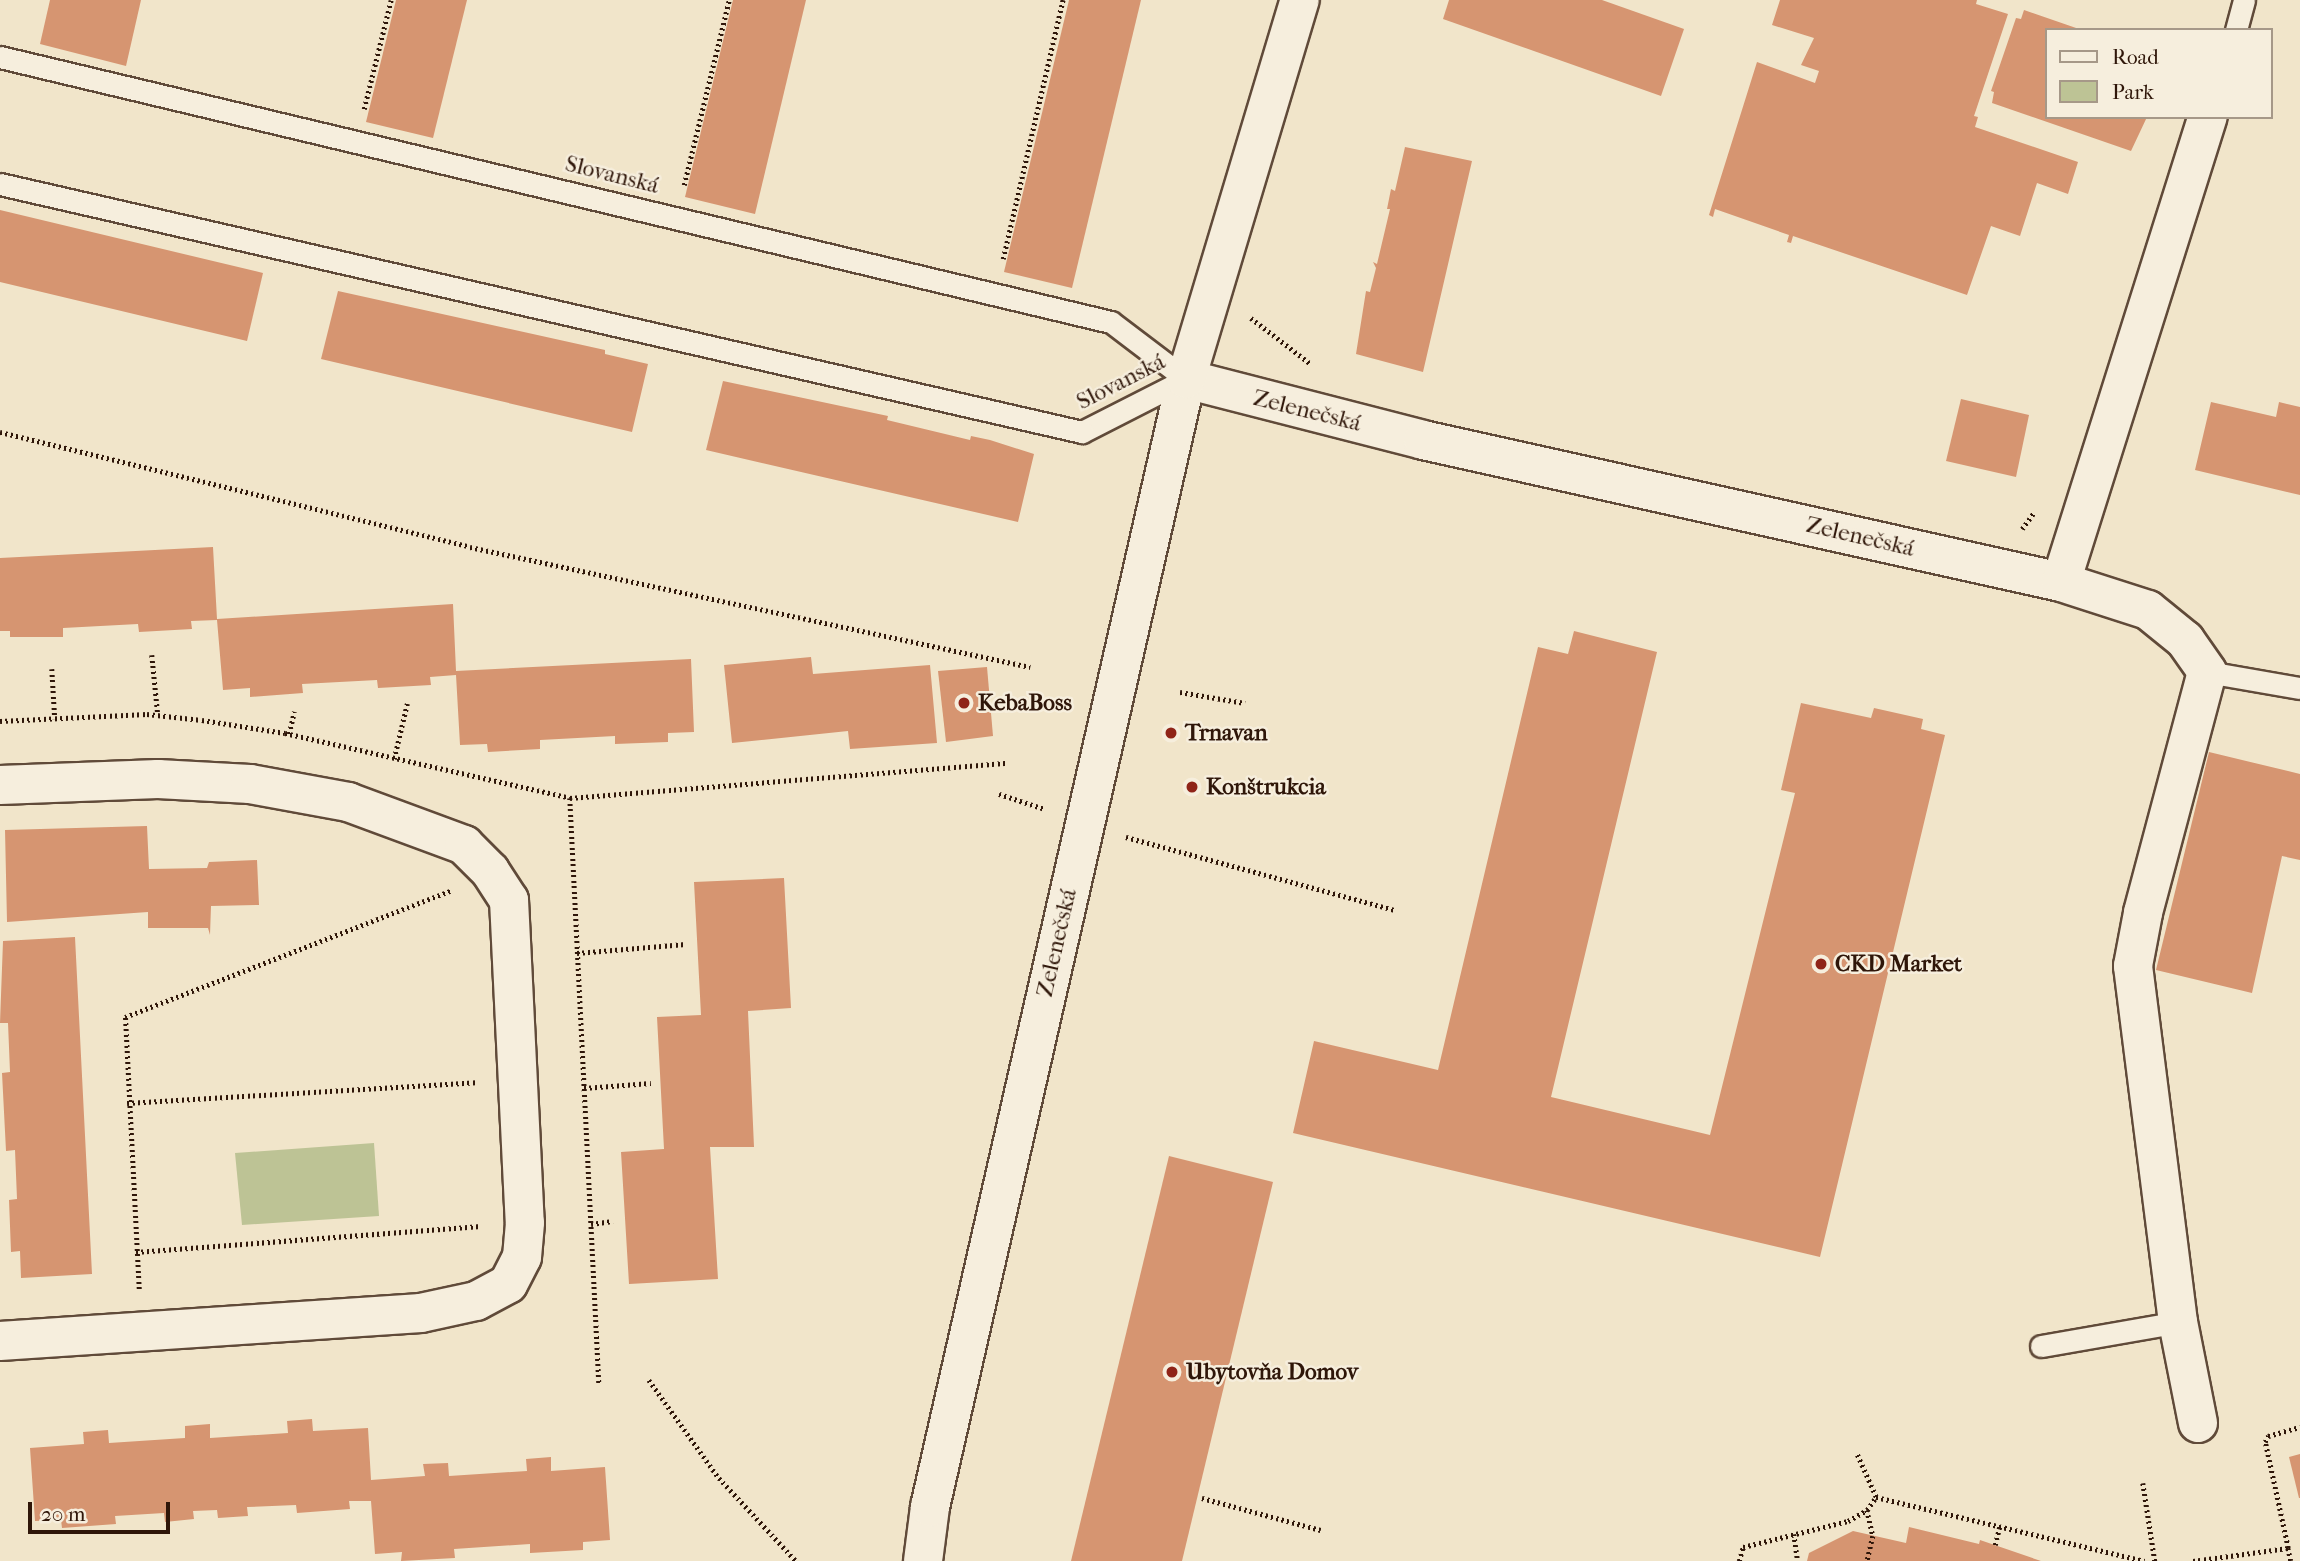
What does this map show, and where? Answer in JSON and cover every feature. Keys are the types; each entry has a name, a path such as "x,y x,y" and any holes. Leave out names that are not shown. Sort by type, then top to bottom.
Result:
{"street":[{"name":"Zelenečská","path":"923,1561 930,1507 1186,379 1300,0"},
{"path":"2061,582 2207,119"},
{"name":"Zelenečská","path":"1186,379 1423,440 2061,582 2148,610 2185,640 2207,671"},
{"path":"2198,1423 2178,1322 2133,966 2143,913 2207,671"},
{"path":"0,785 158,779 250,783 348,802 464,845 493,874 509,900 525,1223 522,1257 508,1284 476,1301 421,1312 0,1341"},
{"name":"Zelenečská","path":"906,1561 930,1507"}],"lane":[{"path":"2237,28 2244,0"},
{"name":"Slovanská","path":"0,57 1111,322 1186,379 1082,432 0,184"},
{"path":"2207,671 2300,688"},
{"path":"2040,1346 2178,1322"}],"path":[{"path":"363,114 391,0"},
{"path":"682,189 729,0"},
{"path":"1002,264 1063,0"},
{"path":"0,432 470,547 1030,667"},
{"path":"152,655 158,715"},
{"path":"52,668 55,719"},
{"path":"1180,692 1245,703"},
{"path":"394,759 407,705"},
{"path":"289,734 294,712"},
{"path":"0,721 158,715 289,734 570,798 1008,763"},
{"path":"999,794 1084,822 1395,910"},
{"path":"570,798 599,1383"},
{"path":"142,1331 127,1103 125,1017 493,874"},
{"path":"577,953 686,944"},
{"path":"127,1103 518,1080"},
{"path":"584,1088 651,1083"},
{"path":"591,1224 613,1221"},
{"path":"136,1252 525,1223"},
{"path":"649,1380 719,1478 796,1561"},
{"path":"2291,1561 2265,1442 2268,1436 2300,1427"},
{"path":"1856,1452 1876,1497"},
{"path":"2143,1483 2155,1561"},
{"path":"1741,1561 1743,1547 1848,1521 1867,1510 1876,1497"},
{"path":"1876,1497 2144,1561"},
{"path":"1202,1498 1321,1530"},
{"path":"1867,1510 1873,1536 1867,1561"},
{"path":"1996,1545 2000,1525"},
{"path":"1794,1534 1798,1561"},
{"path":"2193,1561 2288,1548"}],"green space":[{"path":"374,1143 379,1216 242,1225 235,1153"}],"building":[{"path":"50,0 141,0 126,66 40,44"},
{"path":"396,0 467,0 433,138 366,122"},
{"path":"733,0 806,0 755,214 685,197"},
{"path":"1069,0 1141,0 1072,288 1004,272"},
{"path":"1449,0 1602,0 1684,29 1661,96 1443,19"},
{"path":"1780,0 1977,0 1976,4 2008,14 1974,116 1978,117 1975,127 2078,162 2068,194 2037,183 2020,236 1991,226 1967,295 1793,236 1791,243 1787,242 1789,235 1715,209 1713,217 1709,215 1757,62 1815,83 1819,71 1801,65 1814,38 1772,25"},
{"path":"2024,10 2076,28 2044,28 2044,119 2146,119 2131,151 1992,103 1994,92 1991,91 2016,18 2021,19"},
{"path":"1405,147 1472,161 1423,372 1356,354 1366,291 1370,292 1376,268 1373,262 1377,264 1390,209 1387,209 1391,189 1395,191"},
{"path":"0,210 263,273 247,341 0,282"},
{"path":"338,291 605,350 605,354 648,364 632,432 321,359"},
{"path":"723,381 888,416 887,420 970,440 971,436 990,440 1034,454 1018,522 706,450"},
{"path":"1961,399 2029,415 2016,477 1946,461"},
{"path":"2211,402 2276,417 2279,402 2300,407 2300,495 2195,470"},
{"path":"213,547 217,619 453,604 456,671 691,659 694,732 668,733 668,742 615,744 615,736 540,740 540,749 488,752 487,744 460,745 456,675 430,677 431,685 378,688 377,680 302,684 303,693 250,697 250,688 223,690 217,620 191,621 192,629 139,632 138,624 63,628 63,637 10,637 10,631 0,631 0,558"},
{"path":"1574,631 1657,652 1551,1097 1710,1135 1795,793 1781,790 1801,703 1871,718 1874,708 1923,719 1921,729 1945,735 1820,1257 1293,1133 1314,1041 1438,1070 1538,647 1568,654"},
{"path":"811,657 813,674 930,665 937,743 850,749 848,731 732,743 724,665"},
{"path":"987,667 993,736 946,742 938,671"},
{"path":"2209,752 2300,774 2300,860 2282,856 2252,993 2156,970"},
{"path":"147,826 149,869 207,868 209,862 257,860 259,905 211,906 210,935 208,928 148,928 148,912 7,922 5,830"},
{"path":"784,878 791,1008 748,1011 754,1147 710,1147 718,1279 629,1284 621,1152 664,1149 657,1017 701,1015 694,882"},
{"path":"75,937 92,1274 21,1278 20,1251 11,1252 9,1200 17,1199 15,1150 6,1151 2,1073 10,1072 8,1023 0,1023 3,941"},
{"name":"Ubytovňa Domov","path":"1169,1156 1273,1182 1182,1561 1071,1561"},
{"path":"312,1419 313,1431 368,1428 371,1480 425,1476 423,1464 448,1463 449,1476 527,1471 526,1459 551,1457 551,1471 605,1467 610,1540 583,1542 583,1550 530,1553 530,1544 454,1549 455,1558 401,1561 402,1552 375,1554 371,1501 349,1501 350,1509 297,1513 296,1505 247,1507 248,1516 218,1518 217,1510 193,1511 194,1519 165,1522 164,1513 115,1516 116,1524 62,1528 61,1520 35,1521 30,1448 84,1444 83,1432 108,1430 109,1443 185,1438 185,1426 210,1424 210,1438 288,1433 287,1421"},
{"path":"2300,1454 2300,1498 2299,1498 2289,1457"},
{"path":"1909,1527 1979,1544 1980,1540 2041,1561 1807,1561 1809,1553 1853,1531 1906,1543"}],"place":[{"name":"KebaBoss","path":"964,703"},
{"name":"Trnavan","path":"1171,733"},
{"name":"Konštrukcia","path":"1192,787"},
{"name":"CKD Market","path":"1821,964"},
{"name":"Ubytovňa Domov","path":"1172,1372"}]}
